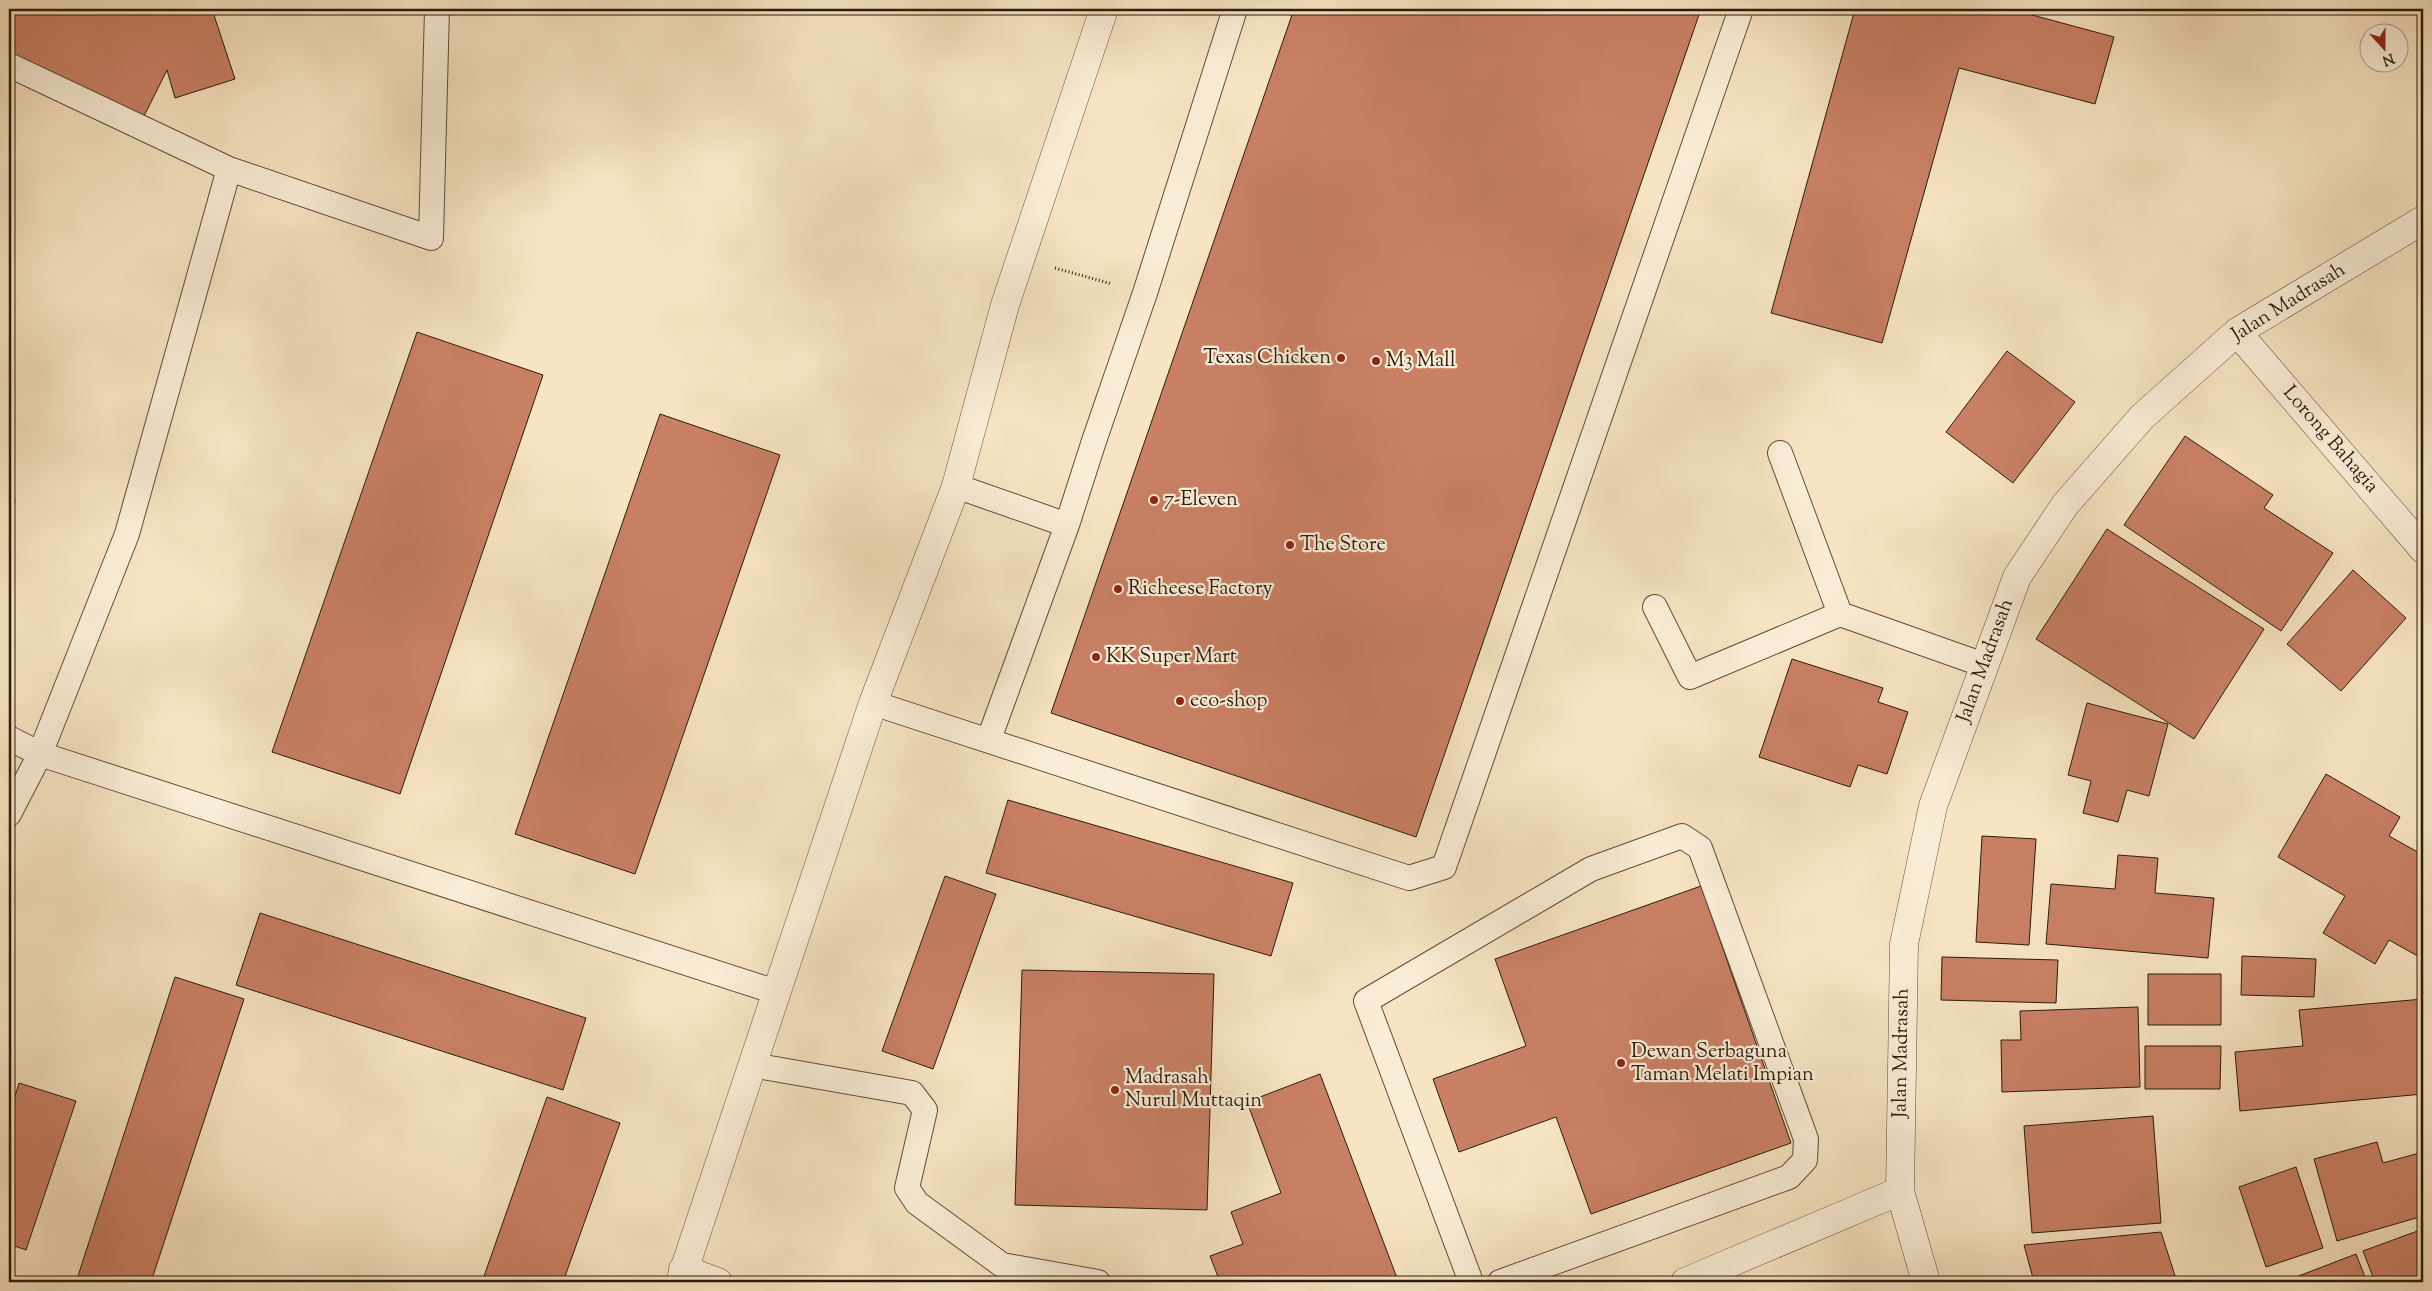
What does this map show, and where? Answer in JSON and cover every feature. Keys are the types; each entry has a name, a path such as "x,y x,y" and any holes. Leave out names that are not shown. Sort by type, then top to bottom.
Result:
{"street":[{"path":"718,1282 682,1276 873,703 956,486 1005,305 1104,9"},
{"name":"Jalan Madrasah","path":"1926,1282 1900,1191 1904,944 1933,806 2017,577 2065,505 2142,417 2237,332 2423,220"},
{"name":"Lorong Bahagia","path":"2237,332 2423,548"},
{"path":"1685,1282 1900,1191"}],"lane":[{"path":"9,65 229,169 431,238 437,9"},
{"path":"989,739 1067,525 1145,293 1235,9"},
{"path":"873,703 989,739 1409,878 1444,867 1742,9"},
{"path":"9,814 40,754 127,534 229,169"},
{"path":"1780,453 1840,614"},
{"path":"956,486 1067,525"},
{"path":"1655,607 1690,677 1840,614 1984,665"},
{"path":"9,738 40,754 776,992"},
{"path":"1471,1282 1366,1001 1591,869 1682,836 1700,848 1806,1139 1805,1160 1789,1177 1500,1282"},
{"path":"752,1065 912,1093 924,1110 906,1188 917,1203 1002,1265 1098,1282"}],"path":[{"path":"1021,259 1145,293"}],"building":[{"path":"9,9 212,9 235,79 175,98 167,70 141,122 9,59"},
{"name":"M3 Mall","path":"1294,9 1701,9 1416,837 1051,713"},
{"path":"1855,9 2010,9 2114,37 2095,104 1959,68 1882,343 1771,313"},
{"path":"417,332 543,375 400,794 272,752"},
{"path":"2007,351 2075,402 2013,483 1946,432"},
{"path":"660,414 780,455 635,874 515,834"},
{"path":"2185,436 2273,495 2264,508 2333,553 2281,631 2124,525"},
{"path":"9,454 15,502 9,514"},
{"path":"2107,529 2264,629 2194,739 2036,639"},
{"path":"2353,570 2406,618 2341,691 2287,644"},
{"path":"1792,659 1883,688 1878,702 1908,712 1887,774 1858,765 1850,787 1759,757"},
{"path":"2087,703 2168,724 2149,796 2127,790 2118,822 2083,813 2091,781 2068,775"},
{"path":"2326,774 2400,817 2389,836 2423,855 2423,959 2389,940 2375,964 2323,933 2345,896 2278,857"},
{"path":"1008,800 1293,883 1271,956 986,873"},
{"path":"1982,836 2036,839 2029,945 1976,942"},
{"path":"2118,855 2158,858 2155,893 2214,898 2208,958 2046,944 2051,884 2115,889"},
{"path":"945,876 996,894 933,1069 882,1051"},
{"name":"Dewan Serbaguna Taman Melati Impian","path":"1701,886 1791,1143 1591,1214 1556,1117 1459,1152 1433,1079 1526,1046 1495,959"},
{"path":"260,913 586,1018 563,1090 236,985"},
{"path":"2242,956 2316,959 2314,997 2241,995"},
{"path":"1942,957 2058,960 2056,1003 1941,1000"},
{"name":"Madrasah Nurul Muttaqin","path":"1022,970 1214,974 1207,1210 1015,1205"},
{"path":"2148,974 2221,974 2221,1025 2148,1025"},
{"path":"175,977 244,999 151,1282 76,1282"},
{"path":"2423,999 2423,1094 2240,1111 2235,1052 2303,1046 2299,1010"},
{"path":"2138,1007 2140,1087 2002,1092 2001,1040 2021,1040 2020,1011"},
{"path":"2145,1046 2221,1046 2220,1089 2145,1089"},
{"path":"1320,1074 1397,1278 1387,1282 1220,1282 1210,1256 1243,1244 1231,1212 1281,1193 1247,1102"},
{"path":"19,1083 76,1101 26,1250 9,1244 9,1116"},
{"path":"547,1097 620,1123 563,1282 482,1282"},
{"path":"2153,1116 2161,1223 2032,1233 2024,1126"},
{"path":"2377,1142 2383,1163 2423,1152 2423,1216 2337,1241 2314,1159"},
{"path":"2296,1167 2323,1248 2266,1267 2239,1187"},
{"path":"2423,1229 2423,1282 2375,1282 2363,1251"},
{"path":"2161,1232 2177,1282 2034,1282 2024,1245"},
{"path":"2356,1254 2367,1282 2283,1282"}],"place":[{"name":"Texas Chicken","path":"1341,358"},
{"name":"M3 Mall","path":"1376,361"},
{"name":"7-Eleven","path":"1154,500"},
{"name":"The Store","path":"1290,545"},
{"name":"Richeese Factory","path":"1118,589"},
{"name":"KK Super Mart","path":"1096,657"},
{"name":"eco-shop","path":"1180,701"},
{"name":"Dewan Serbaguna Taman Melati Impian","path":"1621,1063"},
{"name":"Madrasah Nurul Muttaqin","path":"1115,1090"}]}
